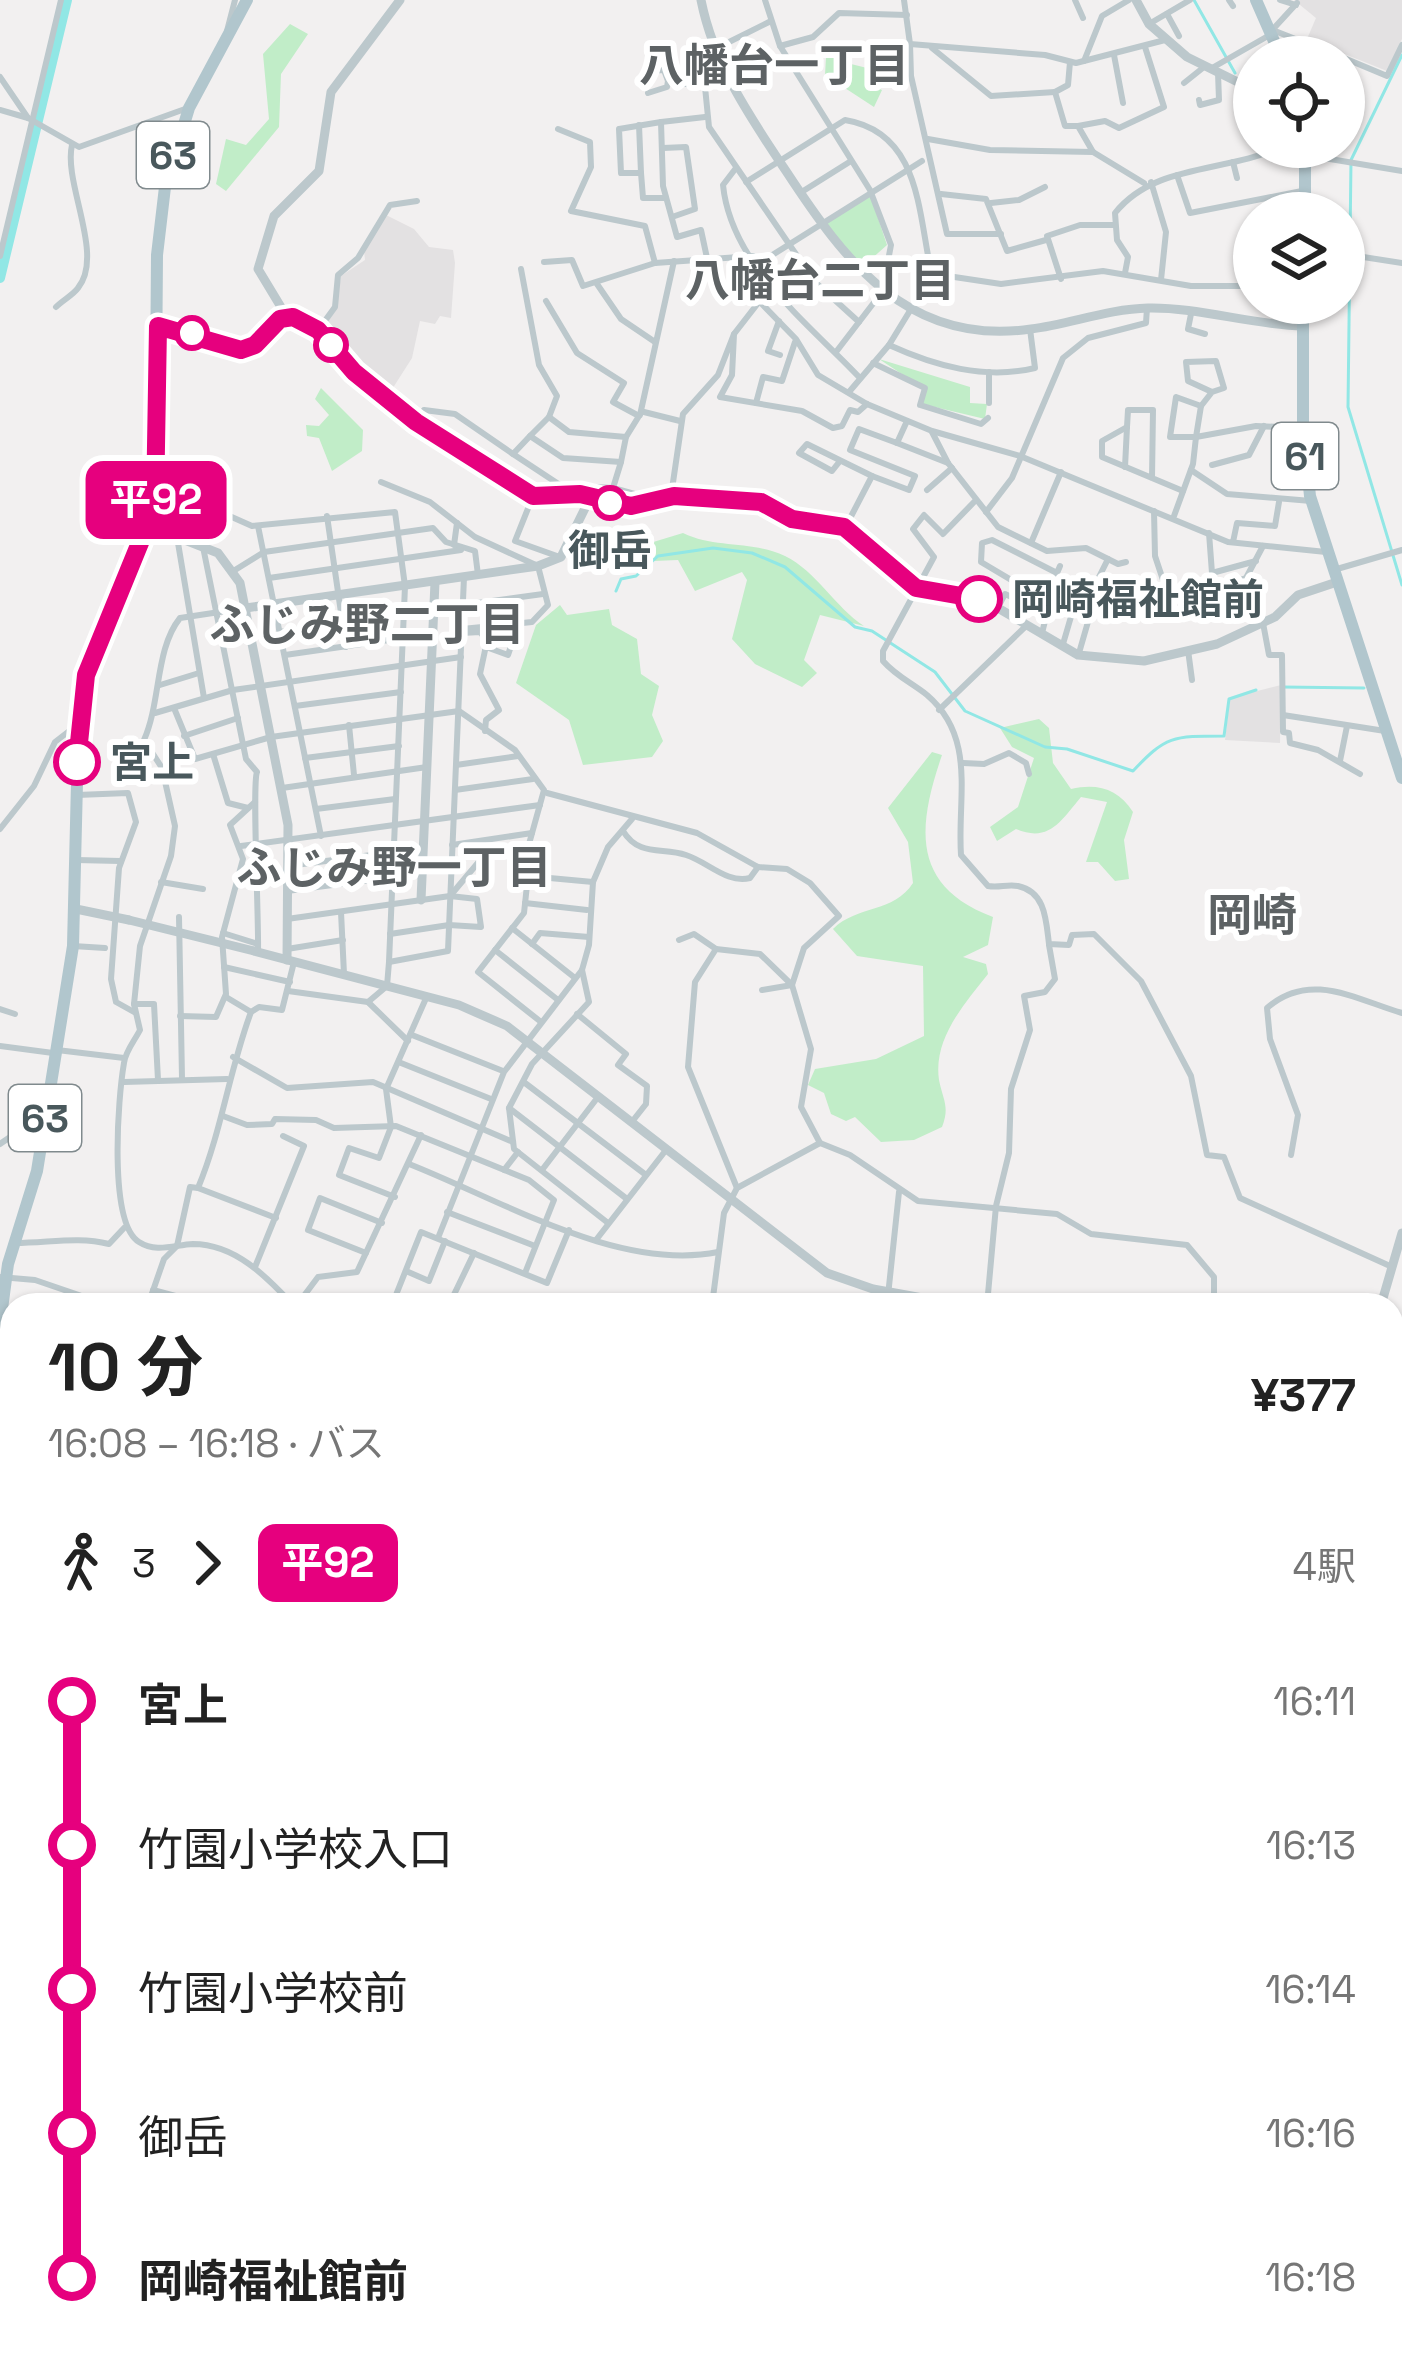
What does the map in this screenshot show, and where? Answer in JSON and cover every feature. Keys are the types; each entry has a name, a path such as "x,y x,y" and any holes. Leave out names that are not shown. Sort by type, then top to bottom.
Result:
{"main road":[{"name":"63","path":"3,1277 42,1141 73,946 77,725 86,675 156,529 162,205 189,109 247,0"},
{"path":"1256,0 1274,36"},
{"path":"1306,168 1306,191"},
{"name":"61","path":"1303,326 1303,428 1311,501 1402,778"}],"street":[{"path":"0,256 4,222 61,0"},
{"path":"227,32 235,0"},
{"path":"400,0 331,92 314,179 281,208 268,228 258,269 286,317 318,330 354,372 416,422 533,496 590,498 631,506 670,496 761,502 792,519 844,527 916,588 967,595 998,607 1078,656 1144,661 1263,623 1298,595 1402,550"},
{"path":"701,0 727,77 819,222 848,261 882,292 911,309 971,328 1030,329 1147,308 1303,326"},
{"path":"765,0 781,46 870,190 889,233 890,271 882,292 836,352"},
{"path":"904,0 911,76 947,234 1001,234"},
{"path":"1076,0 1084,18"},
{"path":"1084,62 1102,16 1132,0 1165,40 1233,80"},
{"path":"1149,24 1190,0"},
{"path":"1184,83 1272,30 1297,4 1280,0"},
{"path":"781,46 813,38 839,13 907,15"},
{"path":"1167,14 1178,36"},
{"path":"715,49 771,21"},
{"path":"1272,30 1287,36"},
{"path":"910,44 1084,62 1165,40"},
{"path":"1365,67 1387,76 1402,45"},
{"path":"929,46 991,96 1055,92 1068,85 1070,62"},
{"path":"1055,92 1063,124 1078,126 1106,122 1119,128 1164,106 1145,47"},
{"path":"1114,55 1123,103"},
{"path":"645,71 664,70 668,81 668,87 648,93"},
{"path":"1200,104 1219,100 1210,70"},
{"path":"0,77 30,121"},
{"path":"668,81 704,87 727,77"},
{"path":"704,87 705,117 736,168 815,282 860,322"},
{"path":"0,110 72,145 94,145 164,113 189,109"},
{"path":"640,173 621,173 619,129 705,117"},
{"path":"746,182 850,119 896,144 910,168 930,266 890,271"},
{"path":"661,122 665,198 677,237 701,230 707,258"},
{"path":"639,125 643,198 665,198"},
{"path":"1078,126 1093,152"},
{"path":"559,129 590,142 591,167 574,195 571,211 645,226 656,263"},
{"path":"928,139 990,150 1093,152 1147,183 1166,232 1161,280"},
{"path":"56,307 77,291 87,255 81,204 69,169 72,145"},
{"path":"663,148 686,147 695,209 672,217"},
{"path":"800,193 850,161"},
{"path":"544,262 572,260 583,286 656,263 756,260 922,161"},
{"path":"1125,272 1128,257 1119,247 1115,213 1147,183 1233,163"},
{"path":"1365,163 1402,171"},
{"path":"736,168 724,180 725,209 772,285 860,379"},
{"path":"1234,168 1237,178"},
{"path":"1177,176 1190,213 1306,191"},
{"path":"991,203 1019,200 1045,187"},
{"path":"941,194 980,195 991,203 1006,251 1080,225 1115,225"},
{"path":"318,330 334,307 338,275 358,258 390,205 417,202"},
{"path":"1046,240 1061,279"},
{"path":"1365,257 1402,262"},
{"path":"613,488 626,437 642,414 674,261"},
{"path":"513,454 549,417 557,396 539,365 521,269"},
{"path":"941,275 1001,284 1125,272 1161,280 1233,285"},
{"path":"596,284 621,319 655,343"},
{"path":"670,496 680,421 718,374 734,334 772,285"},
{"path":"546,301 590,365 623,383 613,402 642,414 680,421"},
{"path":"759,301 796,339 818,375 867,404 932,431 1020,456 1233,542 1327,552"},
{"path":"986,512 1012,478 1063,358 1088,338 1146,323 1147,308"},
{"path":"848,393 889,345 911,309"},
{"path":"1191,314 1188,331 1205,334"},
{"path":"158,326 241,350 255,345 286,317"},
{"path":"778,321 765,349 780,356"},
{"path":"889,345 941,365 989,372 1035,368 1030,329"},
{"path":"734,334 732,375 719,397 796,405 838,428 850,410 858,412 867,404"},
{"path":"756,404 763,376 782,381 796,339"},
{"path":"1174,516 1191,470 1201,406 1212,392 1225,388 1216,361 1186,362 1188,381 1212,392"},
{"path":"874,363 925,388 920,405 981,424 988,418"},
{"path":"989,372 989,403"},
{"path":"1201,406 1179,396 1171,408 1170,437 1264,426 1303,428"},
{"path":"416,422 424,410 445,411 560,485 613,488 650,498"},
{"path":"1125,467 1128,410 1153,410 1152,478"},
{"path":"549,417 569,432 626,437"},
{"path":"897,443 907,421"},
{"path":"1214,462 1249,455 1264,426"},
{"path":"1127,427 1102,441 1102,457 1183,491"},
{"path":"841,461 832,472 799,453 807,444 909,490 915,476 850,450 859,429 950,466"},
{"path":"932,431 950,466 998,527 1047,551 1086,548 1126,562"},
{"path":"530,436 563,458 621,462"},
{"path":"927,490 950,466"},
{"path":"1191,470 1228,494 1279,502 1311,501"},
{"path":"1031,544 1061,472"},
{"path":"844,527 872,476"},
{"path":"381,482 430,502 475,537 538,566"},
{"path":"533,496 515,541 561,557"},
{"path":"16,1243 61,1243 78,1237 109,1244 124,1228 116,1129 124,1058 140,1030 134,1008 140,946 173,848 174,812 164,795 162,768 144,746 170,629 188,616 538,566 561,557 590,498"},
{"path":"975,501 943,534 923,515 913,529 934,557 883,661 939,710 963,763 961,855 988,886 1022,886 1034,894 1045,913 1055,979 1045,992 1024,996 1030,1030 1010,1089 1009,1154 996,1206 988,1293"},
{"path":"1233,542 1238,523 1276,525 1279,502"},
{"path":"156,529 207,506 258,526 393,509 405,586 391,934 387,986 368,1002"},
{"path":"1154,511 1155,556 1170,601 1246,578 1263,546"},
{"path":"327,516 346,646"},
{"path":"454,545 458,523"},
{"path":"258,526 321,836"},
{"path":"992,540 998,527"},
{"path":"235,570 264,552 433,528 465,550"},
{"path":"156,529 203,547 235,570 282,788 288,840 289,987 282,1010 259,1007 251,1012 233,1057 224,1116 198,1188"},
{"path":"1209,533 1212,573 1259,560"},
{"path":"177,537 204,698"},
{"path":"1041,636 1052,588 1059,569 992,540 982,543 981,562 1023,586 1052,588 1092,591 1122,611"},
{"path":"203,547 246,759 257,772 252,805 259,844 257,949"},
{"path":"269,578 465,550 475,551 478,575"},
{"path":"1092,591 1108,559"},
{"path":"462,631 532,622 548,605 538,566"},
{"path":"389,962 447,953 464,578"},
{"path":"421,900 435,582"},
{"path":"994,587 1016,598 1023,586"},
{"path":"463,605 544,593"},
{"path":"998,607 1005,594"},
{"path":"1062,648 1076,603 1092,608 1078,656"},
{"path":"280,632 404,612"},
{"path":"1263,623 1270,655 1282,655 1283,715 1290,743 1340,761 1360,774"},
{"path":"939,710 1026,626"},
{"path":"462,631 486,635 480,674 500,710 486,720 485,730"},
{"path":"285,655 404,638"},
{"path":"486,647 508,655 510,649"},
{"path":"1188,650 1192,680"},
{"path":"155,713 232,690 461,657"},
{"path":"160,685 199,673"},
{"path":"295,706 401,692"},
{"path":"174,708 192,757 271,737 459,711 519,755 544,790 529,844 482,858 450,896"},
{"path":"1283,715 1386,730"},
{"path":"184,736 238,718"},
{"path":"0,829 34,786 55,742 77,725"},
{"path":"349,725 355,777"},
{"path":"1340,761 1346,726"},
{"path":"305,758 399,746"},
{"path":"963,763 984,764 1010,753 1026,763 1029,774"},
{"path":"213,754 228,803 252,805"},
{"path":"456,765 519,755"},
{"path":"282,788 427,766"},
{"path":"455,790 533,779"},
{"path":"77,795 128,793 136,822 121,861 124,919 114,999 134,1008 154,1004 158,1080"},
{"path":"547,793 709,837 758,867 799,874 840,912 803,948 792,985"},
{"path":"316,809 397,799"},
{"path":"180,1016 216,1017 226,997 223,933 243,859 230,825 252,805"},
{"path":"241,846 540,805"},
{"path":"608,1223 518,1152 509,1108 542,1053 589,1002 582,970 590,938 593,882 608,847 632,819"},
{"path":"623,831 645,849 688,855 735,880 750,878 758,867"},
{"path":"452,845 532,833"},
{"path":"288,866 394,852"},
{"path":"76,860 121,861"},
{"path":"541,1022 478,972 512,928 524,903 528,876 593,882"},
{"path":"287,891 393,877"},
{"path":"161,882 198,890"},
{"path":"287,920 450,896 476,899 482,925 391,934"},
{"path":"524,903 588,910"},
{"path":"76,909 290,957 485,1014 827,1273 895,1293"},
{"path":"340,912 344,974"},
{"path":"178,917 182,1078"},
{"path":"512,928 575,978"},
{"path":"223,933 257,949"},
{"path":"532,944 540,933 590,938"},
{"path":"679,940 694,934 716,949 760,954 792,985 812,1049 801,1107 820,1143 850,1155 899,1192 928,1203 1057,1214 1091,1234 1187,1246 1214,1277 1214,1293"},
{"path":"1049,944 1069,945 1072,935 1094,934 1141,981 1194,1082 1204,1149 1227,1162 1231,1184 1240,1198 1398,1266 1402,1232"},
{"path":"290,957 344,939"},
{"path":"73,946 106,948"},
{"path":"716,949 695,982 688,1067 736,1188"},
{"path":"495,950 559,1000"},
{"path":"224,967 289,987 368,1002 410,1038 504,1072"},
{"path":"406,1271 429,1280 447,1212 504,1072 582,970"},
{"path":"762,990 792,985"},
{"path":"1292,1155 1298,1115 1270,1039 1267,1008 1278,998 1317,989 1366,998 1402,1013"},
{"path":"395,1197 339,1175 349,1148 379,1158 391,1127 386,1089 427,996"},
{"path":"226,997 251,1012"},
{"path":"0,1009 15,1014"},
{"path":"577,1014 626,1054 618,1064 647,1086 646,1104 631,1123"},
{"path":"0,1046 124,1058"},
{"path":"233,1057 287,1088 373,1082 513,1142"},
{"path":"401,1063 491,1099"},
{"path":"124,1082 227,1079"},
{"path":"525,1083 646,1175"},
{"path":"542,1171 598,1097"},
{"path":"509,1108 627,1199"},
{"path":"224,1116 248,1125 272,1124 275,1119 316,1120 334,1128 391,1127 504,1170 554,1200 525,1274"},
{"path":"0,1144 13,1136 42,1141"},
{"path":"255,1267 304,1145 283,1136"},
{"path":"305,1293 318,1277 357,1272 421,1136"},
{"path":"713,1293 729,1200 736,1188 820,1143"},
{"path":"596,1240 666,1150"},
{"path":"504,1170 518,1152"},
{"path":"409,1164 638,1253 688,1258 718,1251"},
{"path":"152,1293 164,1259 177,1246 190,1187 276,1218"},
{"path":"889,1292 899,1192"},
{"path":"367,1253 308,1230 320,1198 382,1223"},
{"path":"447,1212 535,1246"},
{"path":"124,1228 150,1246 214,1247 255,1267 283,1293"},
{"path":"397,1293 421,1232 547,1283 569,1230"},
{"path":"455,1293 474,1253"},
{"path":"3,1277 35,1280 73,1293"},
{"path":"153,1290 164,1293"}],"shaded area":[{"path":"1294,0 1402,0 1402,39 1387,71 1365,62 1365,36 1308,36 1316,18"},
{"path":"386,215 414,229 429,247 453,250 455,263 451,318 440,316 435,324 420,321 412,358 389,394 355,368 323,327 336,307 341,276 365,260 364,250"},
{"path":"1281,685 1280,743 1225,740 1230,698"}],"green space":[{"path":"290,24 308,34 281,74 279,127 226,191 216,184 226,139 246,145 269,119 263,54"},
{"path":"833,53 844,56 843,62 879,71 875,87 882,90 874,107 825,75 826,57"},
{"path":"870,194 887,245 860,269 826,222"},
{"path":"879,359 970,387 970,403 987,404 985,419 922,404 926,390"},
{"path":"321,388 363,430 362,451 332,471 319,438 307,436 306,425 319,426 329,415 315,399"},
{"path":"683,533 785,556 864,626 820,615 804,660 817,673 802,687 755,664 732,639 747,580 742,572 695,591 678,560 654,561 650,543"},
{"path":"560,605 567,615 609,609 612,625 637,639 641,674 659,686 652,715 663,741 652,757 583,765 569,720 516,683 536,625"},
{"path":"1039,719 1049,728 1053,763 1071,789 1106,790 1133,812 1124,840 1129,879 1115,881 1098,862 1086,862 1107,802 1081,797 1046,831 1016,829 997,841 990,827 1018,807 1034,758 1012,747 1000,728"},
{"path":"932,752 942,755 928,807 927,852 947,889 993,917 988,945 963,957 986,964 988,974 952,1023 941,1050 939,1080 946,1109 942,1127 914,1140 881,1142 855,1117 846,1121 831,1114 824,1093 808,1085 815,1069 876,1059 924,1036 923,966 857,956 833,929 896,899 913,883 908,842 888,808"}],"waterway":[{"path":"0,278 67,0"},
{"path":"1194,0 1233,69"},
{"path":"1402,55 1351,160 1348,407 1402,585"},
{"path":"616,591 621,579 636,576 658,556 713,548 752,553 785,567 855,627 872,631 935,672 965,711 1045,747 1067,749 1133,771 1171,740 1224,736 1229,699 1256,690"},
{"path":"1282,687 1364,688"}],"bus line":[{"name":"平92","path":"77,762 81,690 155,506 158,326 241,350 255,345 280,319 293,317 318,330 354,372 416,422 523,492 545,497 580,494 631,506 674,496 761,502 792,519 844,527 916,588 979,599"}],"place":[{"name":"御岳","path":"610,503"},
{"name":"岡崎福祉館前","path":"979,599"},
{"name":"宮上","path":"77,762"}],"district":[{"name":"八幡台一丁目","path":"774,65"},
{"name":"八幡台二丁目","path":"820,280"},
{"name":"ふじみ野二丁目","path":"367,624"},
{"name":"ふじみ野一丁目","path":"394,867"},
{"name":"岡崎","path":"1252,915"}]}
